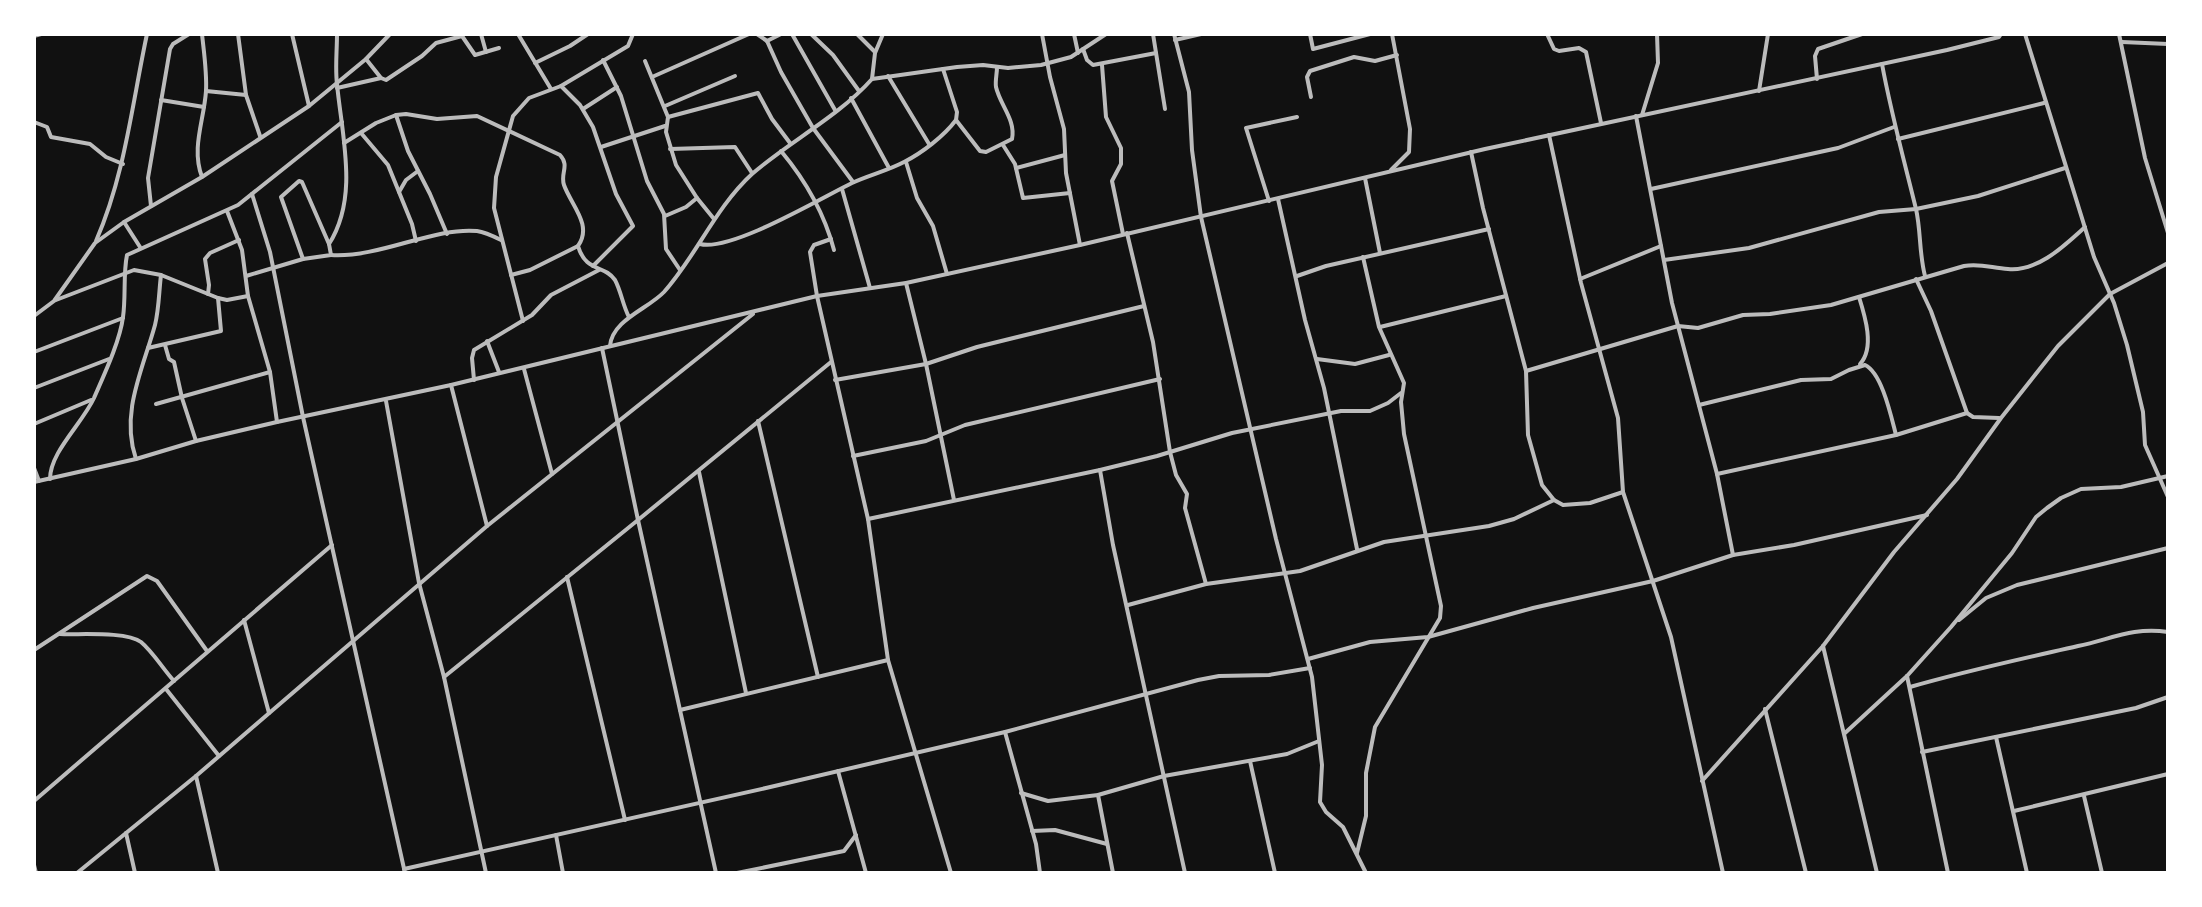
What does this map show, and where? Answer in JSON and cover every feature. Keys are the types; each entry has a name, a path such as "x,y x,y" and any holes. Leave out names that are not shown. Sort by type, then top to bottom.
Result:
{"street":[{"path":"34,36 41,34"},
{"path":"54,301 95,243 110,206 123,164 147,34"},
{"path":"151,206 148,178 170,49 189,34"},
{"path":"202,34 206,91 196,151 196,162 202,177"},
{"path":"238,34 246,95 260,136"},
{"path":"292,34 309,106"},
{"path":"329,244 338,230 346,196 344,143 336,81 337,34"},
{"path":"95,243 309,106 366,59 390,34"},
{"path":"481,34 486,52"},
{"path":"535,63 588,34"},
{"path":"523,321 494,208 494,192 508,130 516,110 523,103 561,86 628,46 633,34"},
{"path":"652,77 749,34"},
{"path":"757,34 767,41 783,77 813,128 853,183"},
{"path":"767,41 781,34"},
{"path":"792,34 835,110"},
{"path":"811,34 833,55 859,91"},
{"path":"857,34 875,53"},
{"path":"872,79 875,53 883,34"},
{"path":"1042,34 1064,129 1070,193 1080,245"},
{"path":"1074,34 1090,63 1102,65 1156,53"},
{"path":"610,346 612,335 629,317 658,298 700,244 714,219 753,174 872,79 972,65 1020,68 1047,63 1081,51 1094,39 1106,34"},
{"path":"1153,34 1165,109"},
{"path":"1201,34 1174,37 1189,92 1192,150 1201,217 1310,668 1319,741 1321,806 1343,827 1366,873"},
{"path":"1310,34 1313,49 1370,34"},
{"path":"1388,173 1409,152 1410,117 1392,34"},
{"path":"1547,34 1554,49 1579,48 1586,52 1601,123"},
{"path":"1657,34 1658,63 1639,116 1678,326 1717,474 1733,555"},
{"path":"1759,91 1768,34"},
{"path":"1817,79 1815,56 1818,49 1862,34"},
{"path":"34,468 37,482 277,422 524,369 817,296 906,283 1080,245 1471,152 1817,79 2009,34"},
{"path":"2025,34 2065,168 2134,371 2143,412 2145,445 2165,477 2168,497"},
{"path":"2119,34 2145,158 2168,233"},
{"path":"520,35 551,89"},
{"path":"337,88 389,78 436,43 455,37 464,37 475,55 499,48"},
{"path":"2122,42 2168,44"},
{"path":"1311,97 1307,77 1310,71 1354,57 1375,61 1397,55"},
{"path":"366,59 381,78"},
{"path":"603,60 617,87 647,181 665,216 666,249 680,270"},
{"path":"645,61 665,106 670,149 681,175 714,219"},
{"path":"1882,64 1894,127 1916,209 1919,250 1925,276"},
{"path":"1102,65 1106,117 1121,148 1121,164 1112,181 1145,306 1160,379 1170,452 1177,478 1187,494 1185,508 1206,584"},
{"path":"956,120 980,151 986,152 1012,139 1014,134 996,86 997,67"},
{"path":"700,244 713,246 740,236 906,162 956,120 957,112 943,69"},
{"path":"665,106 735,76"},
{"path":"888,76 929,144"},
{"path":"561,86 583,109 601,147 616,194 633,228 592,266"},
{"path":"583,109 617,87"},
{"path":"206,91 246,95"},
{"path":"668,117 758,93 790,143"},
{"path":"851,98 889,168"},
{"path":"161,100 204,107"},
{"path":"1898,139 2045,103"},
{"path":"344,143 396,115 437,119 477,116 553,150 565,160 563,181 583,227 583,237 578,246 530,270 511,275"},
{"path":"396,115 408,151 447,234"},
{"path":"1269,201 1246,128 1297,117"},
{"path":"34,122 47,127 51,137 90,144 106,157 123,164"},
{"path":"50,479 57,453 71,437 93,400 109,359 119,343 127,255 226,211 342,122"},
{"path":"601,147 665,126"},
{"path":"1651,189 1768,166 1838,148 1894,127"},
{"path":"361,133 388,165 416,241"},
{"path":"1549,135 1580,279 1618,418 1623,492 1671,637 1723,873"},
{"path":"1003,145 1016,168 1024,198 1070,193"},
{"path":"670,149 735,147 753,174"},
{"path":"781,151 804,179 834,250"},
{"path":"1471,152 1526,371 1528,435 1538,475 1547,493 1563,505 1608,498 1623,492"},
{"path":"1016,168 1065,155"},
{"path":"906,162 914,192 933,226 947,274"},
{"path":"1664,260 1749,248 1879,212 1916,209 1978,196 2065,168"},
{"path":"399,193 401,185 418,171"},
{"path":"1365,178 1380,253"},
{"path":"303,259 281,197 299,181 329,244 331,255"},
{"path":"842,189 870,288"},
{"path":"252,194 274,269 303,417 405,871 1005,732 1219,676 1259,676 1310,668"},
{"path":"665,216 686,207 697,198"},
{"path":"1278,199 1330,414 1357,549"},
{"path":"226,211 239,240 248,296 270,372 277,422"},
{"path":"124,222 140,247"},
{"path":"1526,371 1678,326 1706,326 1730,317 1831,305 1973,264 2008,269 2033,265 2050,256 2085,227"},
{"path":"1297,276 1363,257 1489,228"},
{"path":"246,276 303,259 344,256 475,230 501,240"},
{"path":"831,239 814,245 810,252 817,296 868,519 888,660 951,873"},
{"path":"208,294 206,257 239,240"},
{"path":"578,246 581,257 615,281 629,317"},
{"path":"1580,279 1661,246"},
{"path":"1356,855 1366,816 1366,773 1375,727 1440,618 1441,606 1404,434 1402,375 1379,327 1363,257"},
{"path":"1702,781 1823,646 2058,346 2110,294 2168,263"},
{"path":"34,316 54,301 134,270 161,275 218,298 227,300 248,296"},
{"path":"474,380 474,350 523,321 551,295 599,270"},
{"path":"136,459 130,443 129,420 156,322 161,275"},
{"path":"1916,279 1931,311 1967,413 1973,417 2001,418"},
{"path":"906,283 954,500"},
{"path":"1379,327 1506,296"},
{"path":"1699,405 1801,380 1831,379 1858,366 1866,357 1868,348 1859,296"},
{"path":"148,348 222,330 218,298"},
{"path":"835,380 926,364 977,347 1145,306"},
{"path":"77,873 196,776 487,526 756,311"},
{"path":"34,352 123,318"},
{"path":"487,341 500,373"},
{"path":"165,345 169,359 174,362 196,441"},
{"path":"602,348 716,873"},
{"path":"1317,359 1353,365 1390,355"},
{"path":"34,388 109,359"},
{"path":"444,677 831,362"},
{"path":"1858,366 1870,367 1874,371 1896,435"},
{"path":"524,369 553,475"},
{"path":"156,404 270,372"},
{"path":"853,456 926,441 973,423 1160,379"},
{"path":"451,385 487,526"},
{"path":"868,519 1100,470 1251,430 1330,414 1379,409 1403,391"},
{"path":"34,424 93,400"},
{"path":"386,401 419,583 444,677 486,873"},
{"path":"1717,474 1896,435 1967,413"},
{"path":"758,421 818,677"},
{"path":"1100,470 1113,545 1185,873"},
{"path":"699,472 746,693"},
{"path":"1845,733 1907,676 1951,627 2012,553 2036,517 2047,508 2081,489 2121,487 2165,477"},
{"path":"1127,605 1206,584 1285,574 1384,542 1506,522 1554,500"},
{"path":"1308,659 1370,642 1428,637 1533,608 1653,581 1733,555 1929,514"},
{"path":"34,801 332,545"},
{"path":"1951,627 1986,598 2004,589 2168,548"},
{"path":"34,650 147,576 157,581 208,652"},
{"path":"567,577 625,820"},
{"path":"244,620 269,713"},
{"path":"1910,687 1977,668 2085,645 2120,633 2139,630 2168,632"},
{"path":"57,634 135,639 142,643 174,681"},
{"path":"1823,646 1877,873"},
{"path":"680,710 888,660"},
{"path":"1907,676 1948,873"},
{"path":"165,688 219,756"},
{"path":"1922,752 2136,708 2168,697"},
{"path":"1765,709 1806,873"},
{"path":"1005,732 1040,873"},
{"path":"1996,737 2027,873"},
{"path":"1021,793 1048,801 1098,795 1164,776 1287,754 1319,741"},
{"path":"1250,761 1276,872"},
{"path":"838,771 866,873"},
{"path":"2014,811 2168,774"},
{"path":"196,776 218,873"},
{"path":"1098,795 1113,873"},
{"path":"2084,796 2102,873"},
{"path":"1032,831 1055,830 1107,844"},
{"path":"126,833 135,873"},
{"path":"556,835 563,873"},
{"path":"737,873 844,851 856,835"},
{"path":"34,865 36,873"}]}
